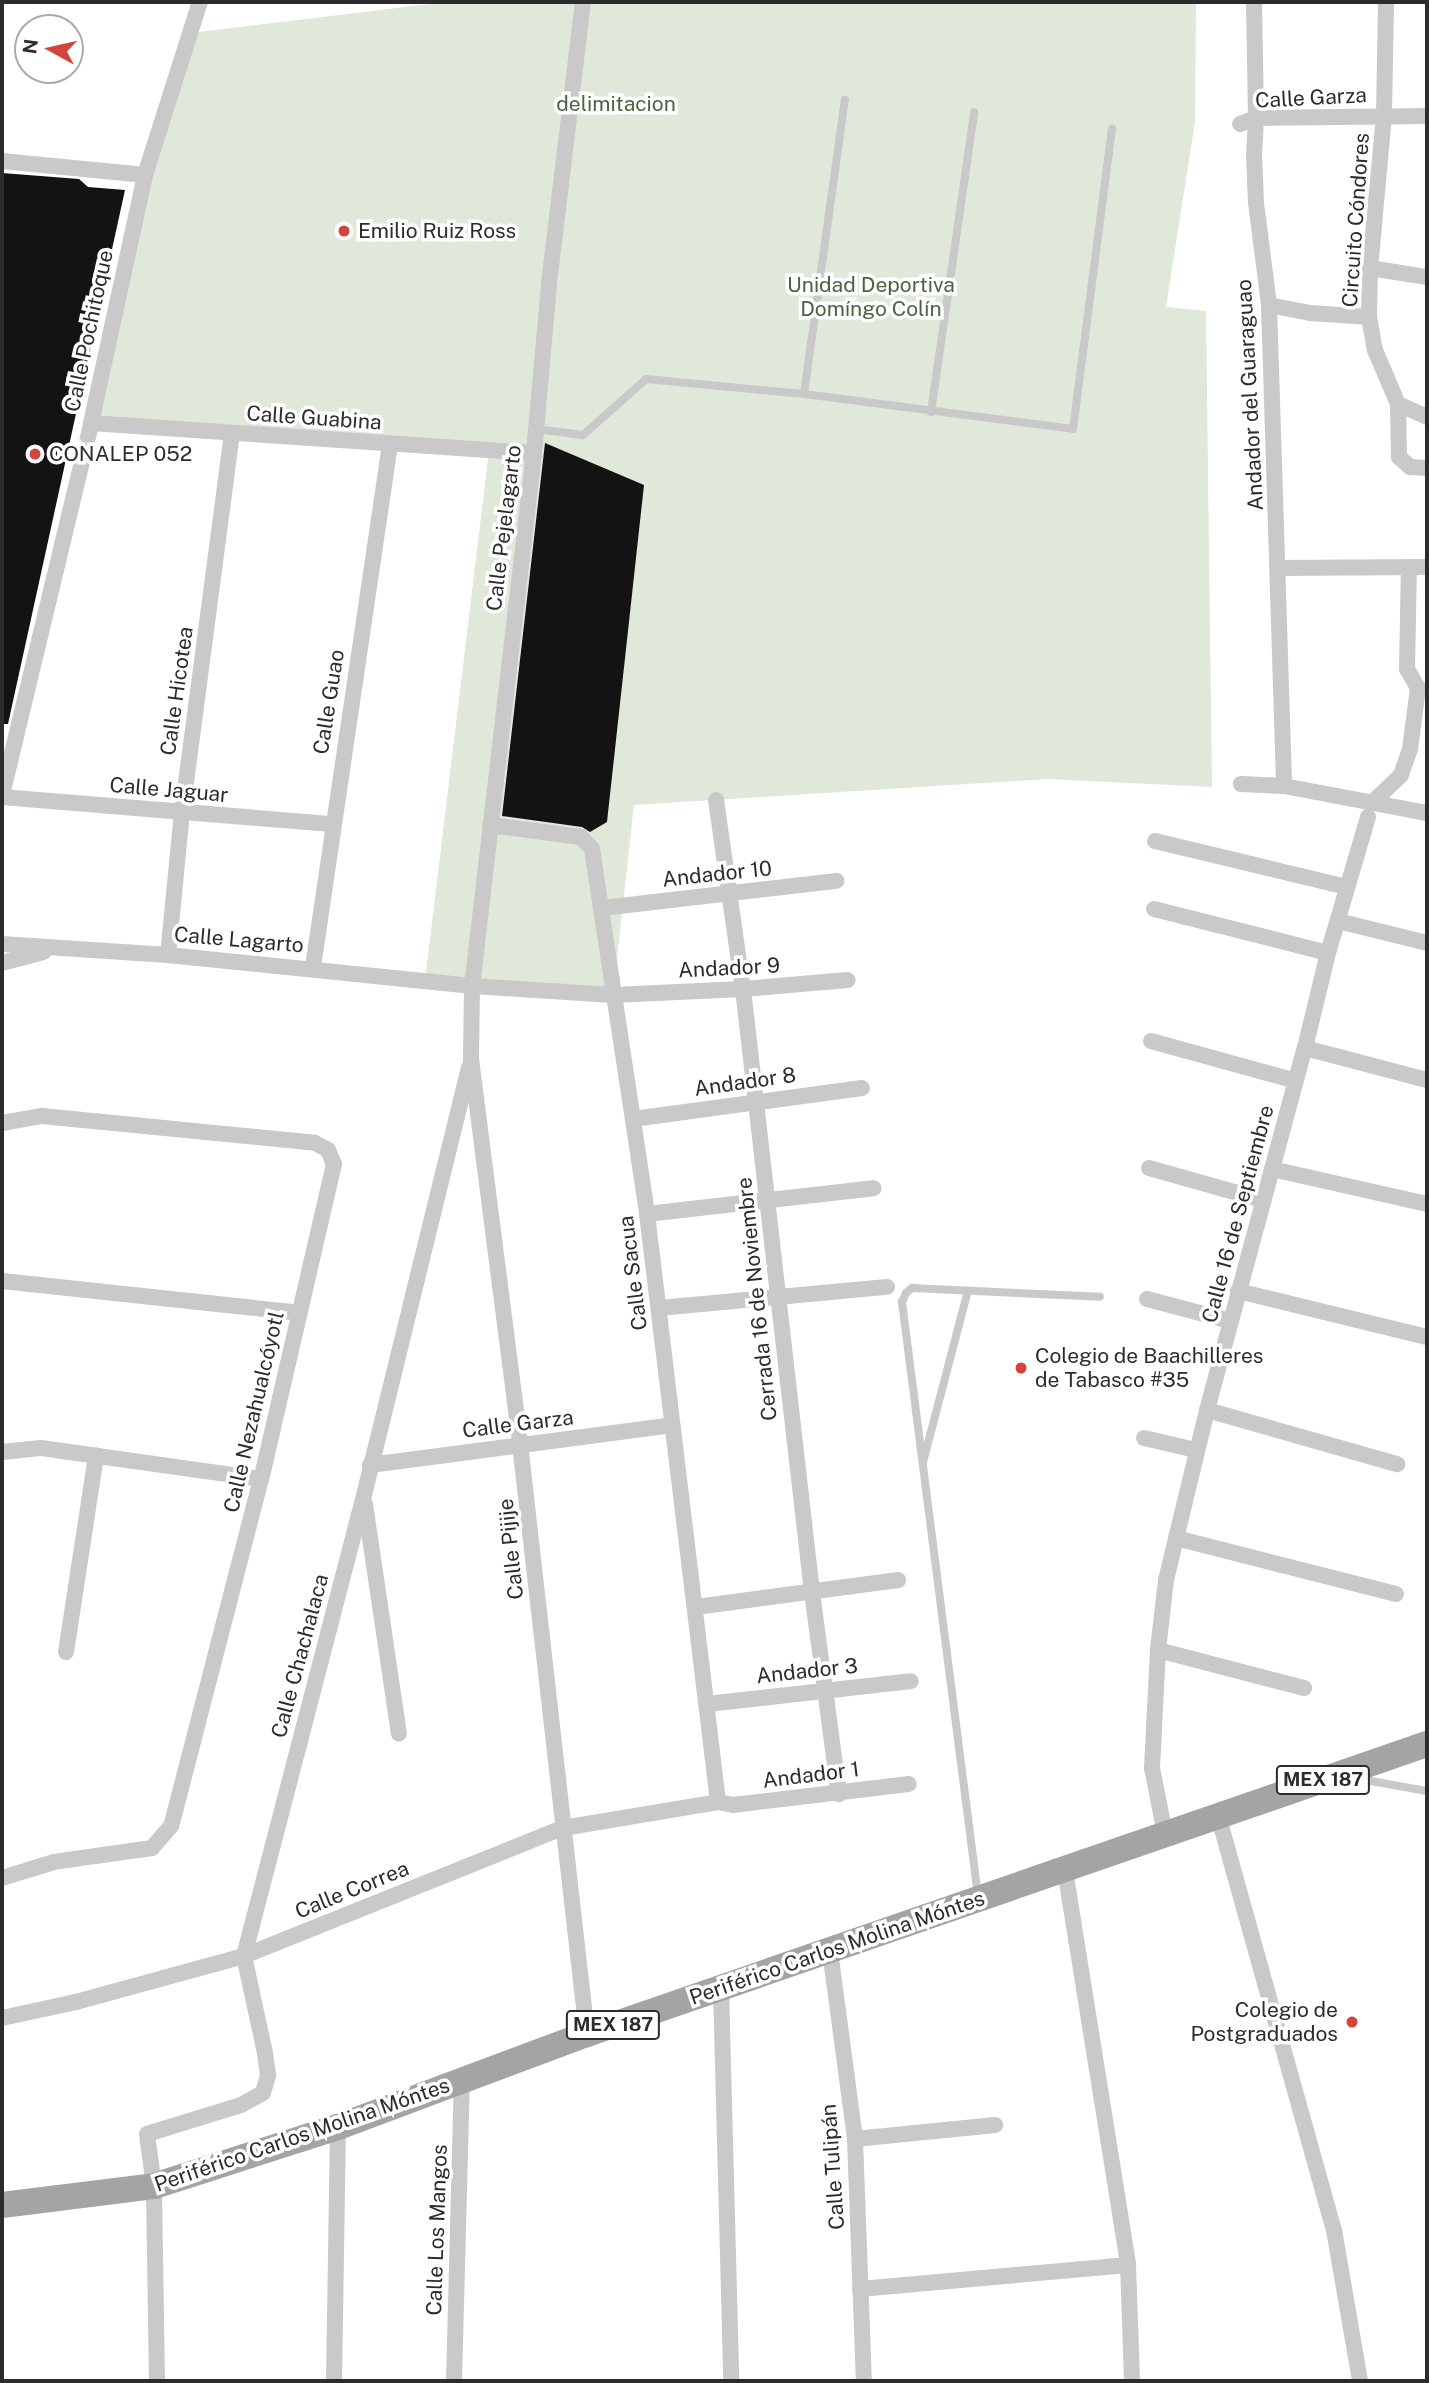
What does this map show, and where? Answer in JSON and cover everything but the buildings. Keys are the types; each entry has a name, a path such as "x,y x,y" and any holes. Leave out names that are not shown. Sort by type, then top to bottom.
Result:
{"main road":[{"name":"Periférico Carlos Molina Móntes","path":"2,2205 155,2186 338,2127 587,2034 1427,1744"}],"street":[{"name":"Calle Pochitoque","path":"2,796 91,423 145,175 200,2"},
{"name":"Calle Pejelagarto","path":"471,1059 472,986 489,825 534,453 549,285 583,2"},
{"name":"Andador del Guaraguao","path":"1254,2 1254,155 1256,204 1269,305 1284,786"},
{"name":"Circuito Cóndores","path":"1386,2 1384,115 1370,268 1369,317 1375,351 1398,404"},
{"name":"Calle Garza","path":"1240,124 1256,118 1427,116"},
{"path":"2,161 145,175"},
{"path":"1370,268 1427,277"},
{"path":"1269,305 1310,313 1369,317"},
{"path":"1427,417 1398,404 1399,457 1410,467 1427,468"},
{"name":"Calle Guabina","path":"91,423 534,453"},
{"name":"Calle Hicotea","path":"168,955 182,813 232,433"},
{"name":"Calle Guao","path":"313,967 390,444"},
{"path":"1370,809 1401,775 1410,749 1418,688 1407,669 1409,567"},
{"path":"1279,568 1427,567"},
{"path":"1407,669 1427,671"},
{"path":"1241,784 1284,786 1370,809 1427,813"},
{"name":"Calle Jaguar","path":"2,796 332,824"},
{"name":"Cerrada 16 de Noviembre","path":"716,800 743,989 823,1690 839,1794"},
{"name":"Calle 16 de Septiembre","path":"1166,1834 1152,1768 1158,1650 1166,1580 1230,1321 1305,1048 1328,953 1370,809"},
{"name":"Calle Sacua","path":"489,825 581,837 592,849 647,1214 718,1802"},
{"path":"1155,841 1347,887"},
{"name":"Andador 10","path":"602,908 836,881"},
{"path":"1154,909 1328,953"},
{"path":"1338,921 1427,943"},
{"name":"Calle Lagarto","path":"2,944 313,967 472,986 613,995"},
{"path":"2,963 61,948"},
{"name":"Andador 9","path":"613,995 743,989 848,980"},
{"path":"1151,1041 1296,1081"},
{"path":"1305,1048 1427,1080"},
{"name":"Calle Pijije","path":"471,1059 520,1444 587,2034"},
{"name":"Calle Chachalaca","path":"155,2186 147,2134 242,2105 263,2092 268,2075 244,1956 364,1495 471,1059"},
{"name":"Andador 8","path":"634,1119 862,1088"},
{"name":"Calle Nezahualcóyotl","path":"2,1123 42,1116 315,1143 328,1150 334,1164 261,1479 171,1826 152,1848 54,1862 2,1878"},
{"path":"1149,1168 1263,1200"},
{"path":"1272,1169 1427,1204"},
{"path":"647,1214 874,1188"},
{"path":"2,1281 299,1313"},
{"path":"659,1308 887,1287"},
{"path":"1238,1291 1427,1337"},
{"path":"1146,1299 1230,1321"},
{"path":"1207,1410 1397,1464"},
{"name":"Calle Garza","path":"370,1465 672,1425"},
{"path":"1144,1437 1196,1450"},
{"path":"2,1452 41,1448 261,1479"},
{"path":"66,1652 96,1455"},
{"path":"364,1495 399,1733"},
{"path":"1176,1538 1396,1594"},
{"path":"696,1607 898,1580"},
{"path":"1158,1650 1304,1688"},
{"name":"Andador 3","path":"707,1704 911,1681"},
{"name":"Andador 1","path":"718,1802 726,1806 909,1784"},
{"name":"Calle Correa","path":"2,2018 244,1956 564,1828 718,1802"},
{"path":"1218,1815 1334,2230 1360,2381"},
{"path":"1065,1870 1129,2264 1132,2381"},
{"name":"Calle Tulipán","path":"830,1951 855,2138 864,2381"},
{"path":"721,1988 732,2381"},
{"name":"Calle Los Mangos","path":"454,2381 462,2081"},
{"path":"855,2138 995,2125"},
{"path":"334,2381 338,2127"},
{"path":"155,2186 157,2381"},
{"path":"860,2289 1129,2264"}],"lane":[{"path":"804,394 845,100"},
{"path":"931,412 974,113"},
{"path":"536,429 583,435 646,379 804,394 1073,429 1112,130"},
{"path":"979,1899 902,1302 912,1288 1100,1297"},
{"path":"922,1468 968,1291"},
{"path":"1337,1775 1427,1789"}],"green space":[{"name":"Unidad Deportiva Domíngo Colín","path":"446,2 1196,2 1195,122 1166,307 1206,311 1212,787 1047,779 634,805 613,995 425,980 489,451 91,423 145,175 190,33"}],"place":[{"name":"Emilio Ruiz Ross","path":"344,231"},
{"name":"CONALEP 052","path":"35,454"},
{"name":"Colegio de Baachilleres de Tabasco #35","path":"1021,1368"},
{"name":"Colegio de Postgraduados","path":"1352,2022"}],"park label":[{"name":"delimitacion","path":"616,104"}]}
